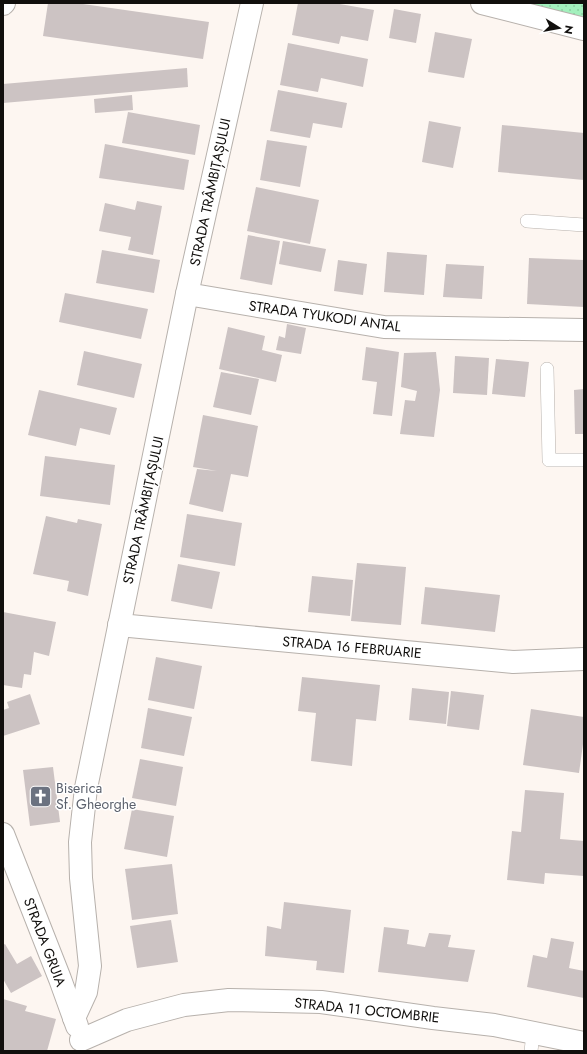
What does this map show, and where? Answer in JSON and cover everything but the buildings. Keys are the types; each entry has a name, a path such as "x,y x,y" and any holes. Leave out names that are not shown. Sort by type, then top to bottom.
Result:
{"street":[{"name":"STRADA TRÂMBIȚAȘULUI","path":"74,1018 86,992 90,966 81,878 80,842 86,796 119,625 187,294 252,3"},
{"path":"482,3 584,29"},
{"name":"STRADA TYUKODI ANTAL","path":"187,294 384,327 584,330"},
{"name":"STRADA 16 FEBRUARIE","path":"119,625 513,662 584,659"},
{"name":"STRADA GRUIA","path":"3,834 84,1045"},
{"name":"STRADA 11 OCTOMBRIE","path":"84,1045 127,1020 184,1005 229,1000 321,1002 494,1025 532,1042 584,1043"}],"lane":[{"path":"527,221 584,225"},
{"path":"547,369 549,460 584,460"}],"green space":[{"path":"482,3 584,3 584,29"}],"place":[{"name":"Biserica Sf. Gheorghe","path":"41,796"}]}
